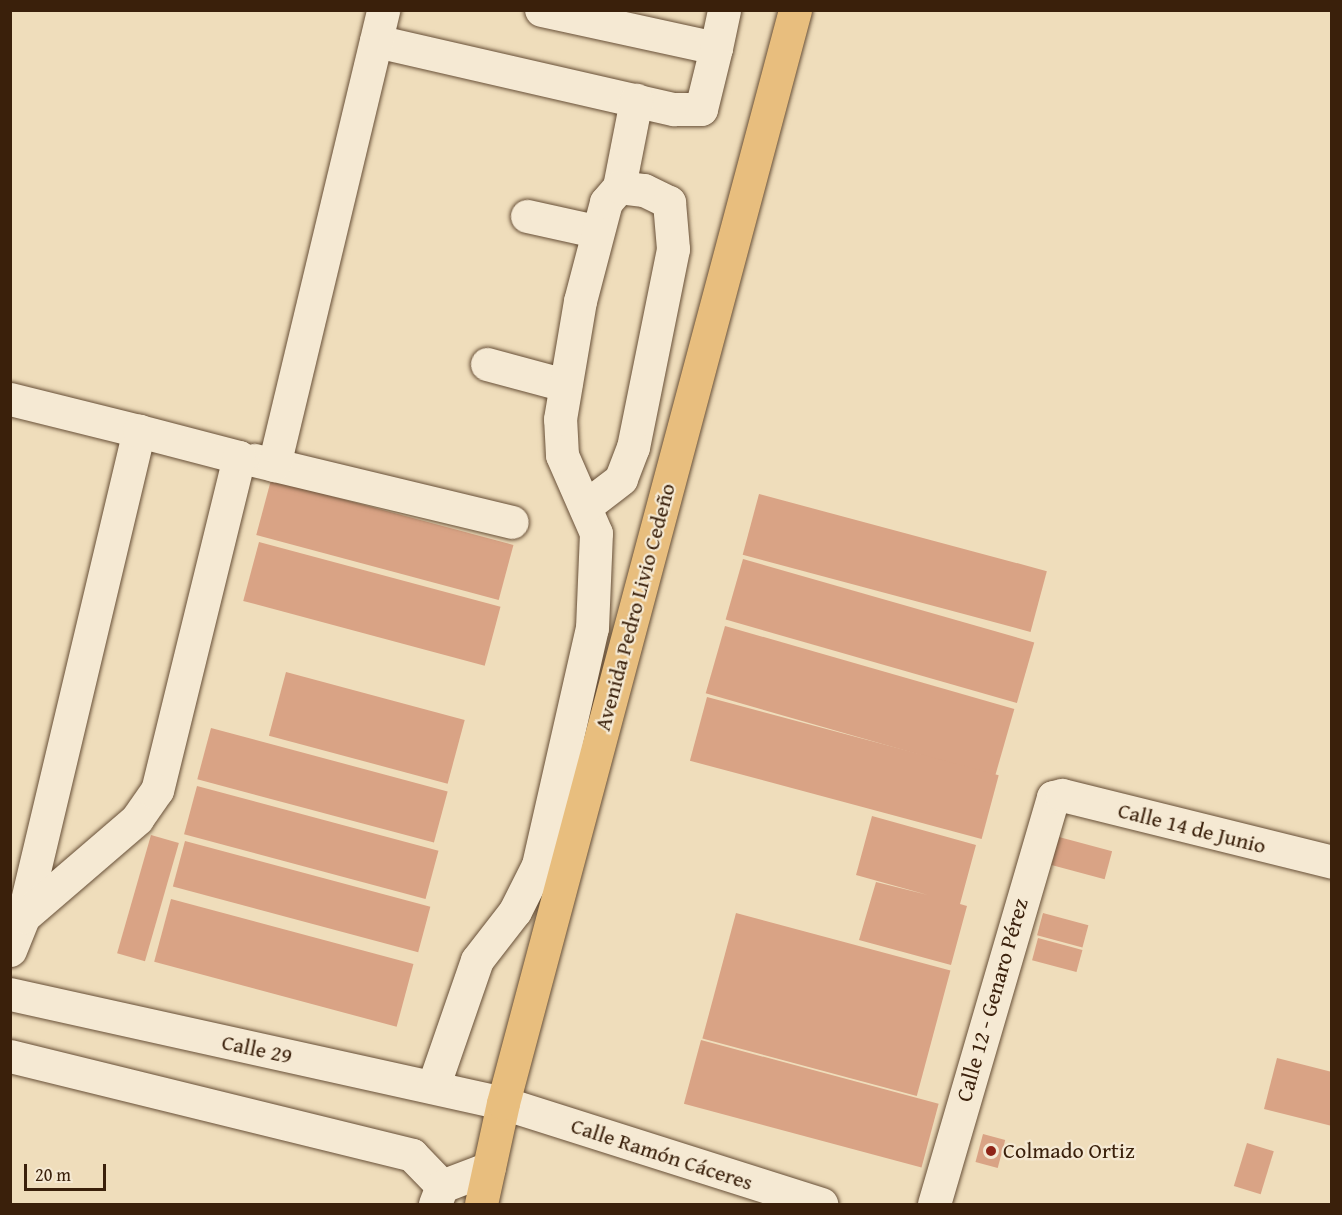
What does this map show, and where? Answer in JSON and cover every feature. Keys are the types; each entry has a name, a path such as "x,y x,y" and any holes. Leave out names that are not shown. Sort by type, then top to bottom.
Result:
{"main road":[{"name":"Avenida Pedro Livio Cedeño","path":"481,1204 503,1103 795,10"}],"street":[{"path":"540,10 717,48"},
{"path":"274,465 379,26 636,100 674,109 701,109 724,10"},
{"path":"433,1088 477,960 514,911 538,865 592,628 596,533 587,505 562,455 560,419 595,231 606,202 619,187 636,100"},
{"path":"587,505 621,479 633,447 673,249 669,202 644,190 619,187"},
{"path":"527,216 595,231"},
{"path":"487,364 565,386"},
{"path":"10,399 239,457 512,522"},
{"path":"10,950 23,917 140,431"},
{"path":"23,917 137,819 157,790 239,457"},
{"name":"Calle 14 de Junio","path":"1053,797 1062,795 1332,862"},
{"name":"Calle 12 - Genaro Pérez","path":"934,1204 1053,797"},
{"name":"Calle 29","path":"10,994 503,1103"},
{"path":"10,1056 412,1155 438,1195 489,1168"},
{"name":"Calle Ramón Cáceres","path":"503,1103 821,1204"}],"building":[{"path":"271,480 513,545 499,600 256,535"},
{"path":"759,494 1047,571 1031,632 743,555"},
{"path":"259,542 500,607 485,666 243,601"},
{"path":"743,559 1034,643 1017,703 726,620"},
{"path":"725,626 1014,709 995,776 706,693"},
{"path":"286,672 465,720 448,784 269,736"},
{"path":"707,697 999,775 982,839 690,761"},
{"path":"211,728 448,791 434,843 197,779"},
{"path":"197,786 438,851 426,899 184,834"},
{"path":"872,816 976,845 960,904 967,906 951,965 859,940 876,882 928,895 856,875"},
{"path":"151,835 179,843 145,961 117,953"},
{"path":"1059,837 1112,851 1105,879 1051,865"},
{"path":"185,841 430,907 418,952 173,886"},
{"path":"171,899 413,964 397,1027 154,962"},
{"path":"736,913 950,970 917,1096 702,1039"},
{"path":"1043,913 1088,925 1082,947 1037,935"},
{"path":"1038,938 1082,950 1076,972 1032,960"},
{"path":"701,1040 939,1104 922,1167 684,1104"},
{"path":"1277,1058 1332,1072 1332,1126 1264,1109"},
{"name":"Colmado Ortiz","path":"983,1134 1005,1140 998,1168 975,1162"},
{"path":"1247,1143 1274,1151 1261,1194 1234,1186"}],"place":[{"name":"Colmado Ortiz","path":"991,1151"}]}
